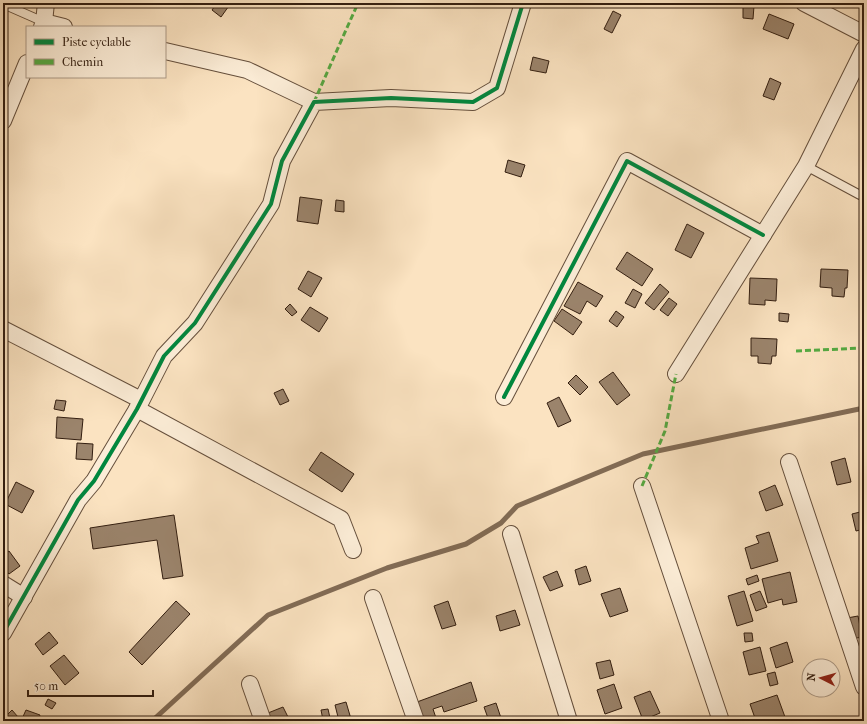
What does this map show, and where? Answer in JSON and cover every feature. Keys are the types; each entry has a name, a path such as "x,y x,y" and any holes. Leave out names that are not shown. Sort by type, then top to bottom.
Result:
{"street":[{"path":"46,3 43,25 54,26"},
{"path":"166,51 247,70 314,102 391,98 473,102 497,88 523,3"},
{"path":"804,3 864,34"},
{"path":"676,374 806,166 864,49"},
{"path":"3,120 26,65"},
{"path":"3,633 78,500 94,481 139,404 164,356 195,324 271,204 282,162 314,102"},
{"path":"504,397 627,161 763,235"},
{"path":"3,329 139,404 341,519 353,550"},
{"path":"789,462 864,687"},
{"path":"642,486 721,721"},
{"path":"511,534 569,721"},
{"path":"3,584 24,597"},
{"path":"373,598 416,721"},
{"path":"250,684 263,721"}],"lane":[{"path":"3,4 43,25"},
{"path":"806,166 860,195 864,195"}],"building":[{"path":"217,3 231,3 221,17 212,10"},
{"path":"743,5 754,6 753,19 743,18"},
{"path":"613,11 621,15 612,33 604,29"},
{"path":"769,14 794,24 788,39 763,29"},
{"path":"533,57 549,61 546,73 530,70"},
{"path":"770,78 781,83 774,100 763,96"},
{"path":"508,160 525,165 521,177 505,172"},
{"path":"300,197 322,200 318,224 297,221"},
{"path":"336,200 344,201 344,212 335,211"},
{"path":"687,224 704,233 691,258 675,250"},
{"path":"627,252 653,269 642,286 616,269"},
{"path":"821,269 848,270 847,288 845,288 844,297 832,296 832,288 820,287"},
{"path":"308,271 322,278 311,297 298,289"},
{"path":"750,278 777,279 776,301 765,300 765,305 749,304"},
{"path":"578,282 603,296 596,307 587,301 580,314 564,306"},
{"path":"660,284 669,292 654,310 645,303"},
{"path":"633,289 642,294 635,308 625,303"},
{"path":"669,298 677,304 668,316 660,310"},
{"path":"290,304 297,312 292,316 285,309"},
{"path":"310,307 328,318 319,332 301,320"},
{"path":"562,309 582,322 573,335 554,321"},
{"path":"616,311 624,317 617,327 609,321"},
{"path":"779,313 789,314 788,322 779,321"},
{"path":"751,338 777,339 776,356 772,356 771,364 758,363 758,356 751,356"},
{"path":"613,372 630,395 617,405 599,382"},
{"path":"576,375 588,387 580,395 568,383"},
{"path":"283,389 289,401 280,405 274,393"},
{"path":"559,397 571,421 558,427 547,403"},
{"path":"56,400 66,401 64,411 54,409"},
{"path":"57,417 83,419 81,440 56,438"},
{"path":"77,443 93,444 92,460 76,459"},
{"path":"321,452 354,474 342,492 309,470"},
{"path":"845,458 851,482 837,485 831,462"},
{"path":"16,482 34,491 22,513 5,504"},
{"path":"775,485 783,505 766,511 759,492"},
{"path":"864,511 864,529 856,531 852,514"},
{"path":"174,515 183,576 163,579 157,540 93,549 90,528"},
{"path":"769,532 778,561 751,569 745,548 759,543 756,536"},
{"path":"9,551 20,566 9,574 3,567 3,555"},
{"path":"586,566 591,581 579,585 575,570"},
{"path":"557,571 563,586 550,591 543,577"},
{"path":"790,572 797,602 783,605 782,599 768,603 762,579"},
{"path":"757,575 759,581 748,585 746,579"},
{"path":"620,588 628,611 610,617 601,594"},
{"path":"744,591 753,621 737,626 728,596"},
{"path":"760,591 767,607 756,611 750,595"},
{"path":"176,601 190,614 142,665 129,652"},
{"path":"448,601 456,625 442,629 434,606"},
{"path":"515,610 520,625 500,631 496,616"},
{"path":"858,616 862,637 852,639 847,618"},
{"path":"49,632 58,643 43,655 35,644"},
{"path":"744,633 752,633 753,641 745,642"},
{"path":"787,642 793,662 776,668 770,648"},
{"path":"760,647 766,671 749,675 743,652"},
{"path":"64,655 79,673 65,685 50,666"},
{"path":"610,660 614,675 600,679 596,663"},
{"path":"775,672 778,684 770,686 767,674"},
{"path":"471,682 477,701 444,712 442,706 433,709 437,721 424,721 417,702"},
{"path":"614,684 622,708 605,714 597,690"},
{"path":"650,691 660,713 643,720 634,697"},
{"path":"777,695 785,717 774,721 756,721 750,704"},
{"path":"48,699 56,703 52,709 45,705"},
{"path":"346,702 351,719 339,721 335,705"},
{"path":"496,703 501,718 489,721 484,707"},
{"path":"283,707 290,721 272,721 268,713"},
{"path":"328,709 330,718 323,720 321,710"},
{"path":"12,710 18,717 14,721 11,721 6,716"},
{"path":"26,710 40,715 38,721 21,721"}],"waterway":[{"path":"152,721 268,615 387,568 466,544 501,523 517,506 643,454 864,408"}],"marked path":[{"path":"314,102 358,3"},
{"path":"796,351 864,348"},
{"path":"642,486 665,431 676,374"}],"cycle path":[{"path":"3,633 78,500 94,481 137,409 164,356 195,323 271,204 282,161 314,102 391,98 473,102 497,88 523,3"},
{"path":"504,397 627,161 763,235"}]}
